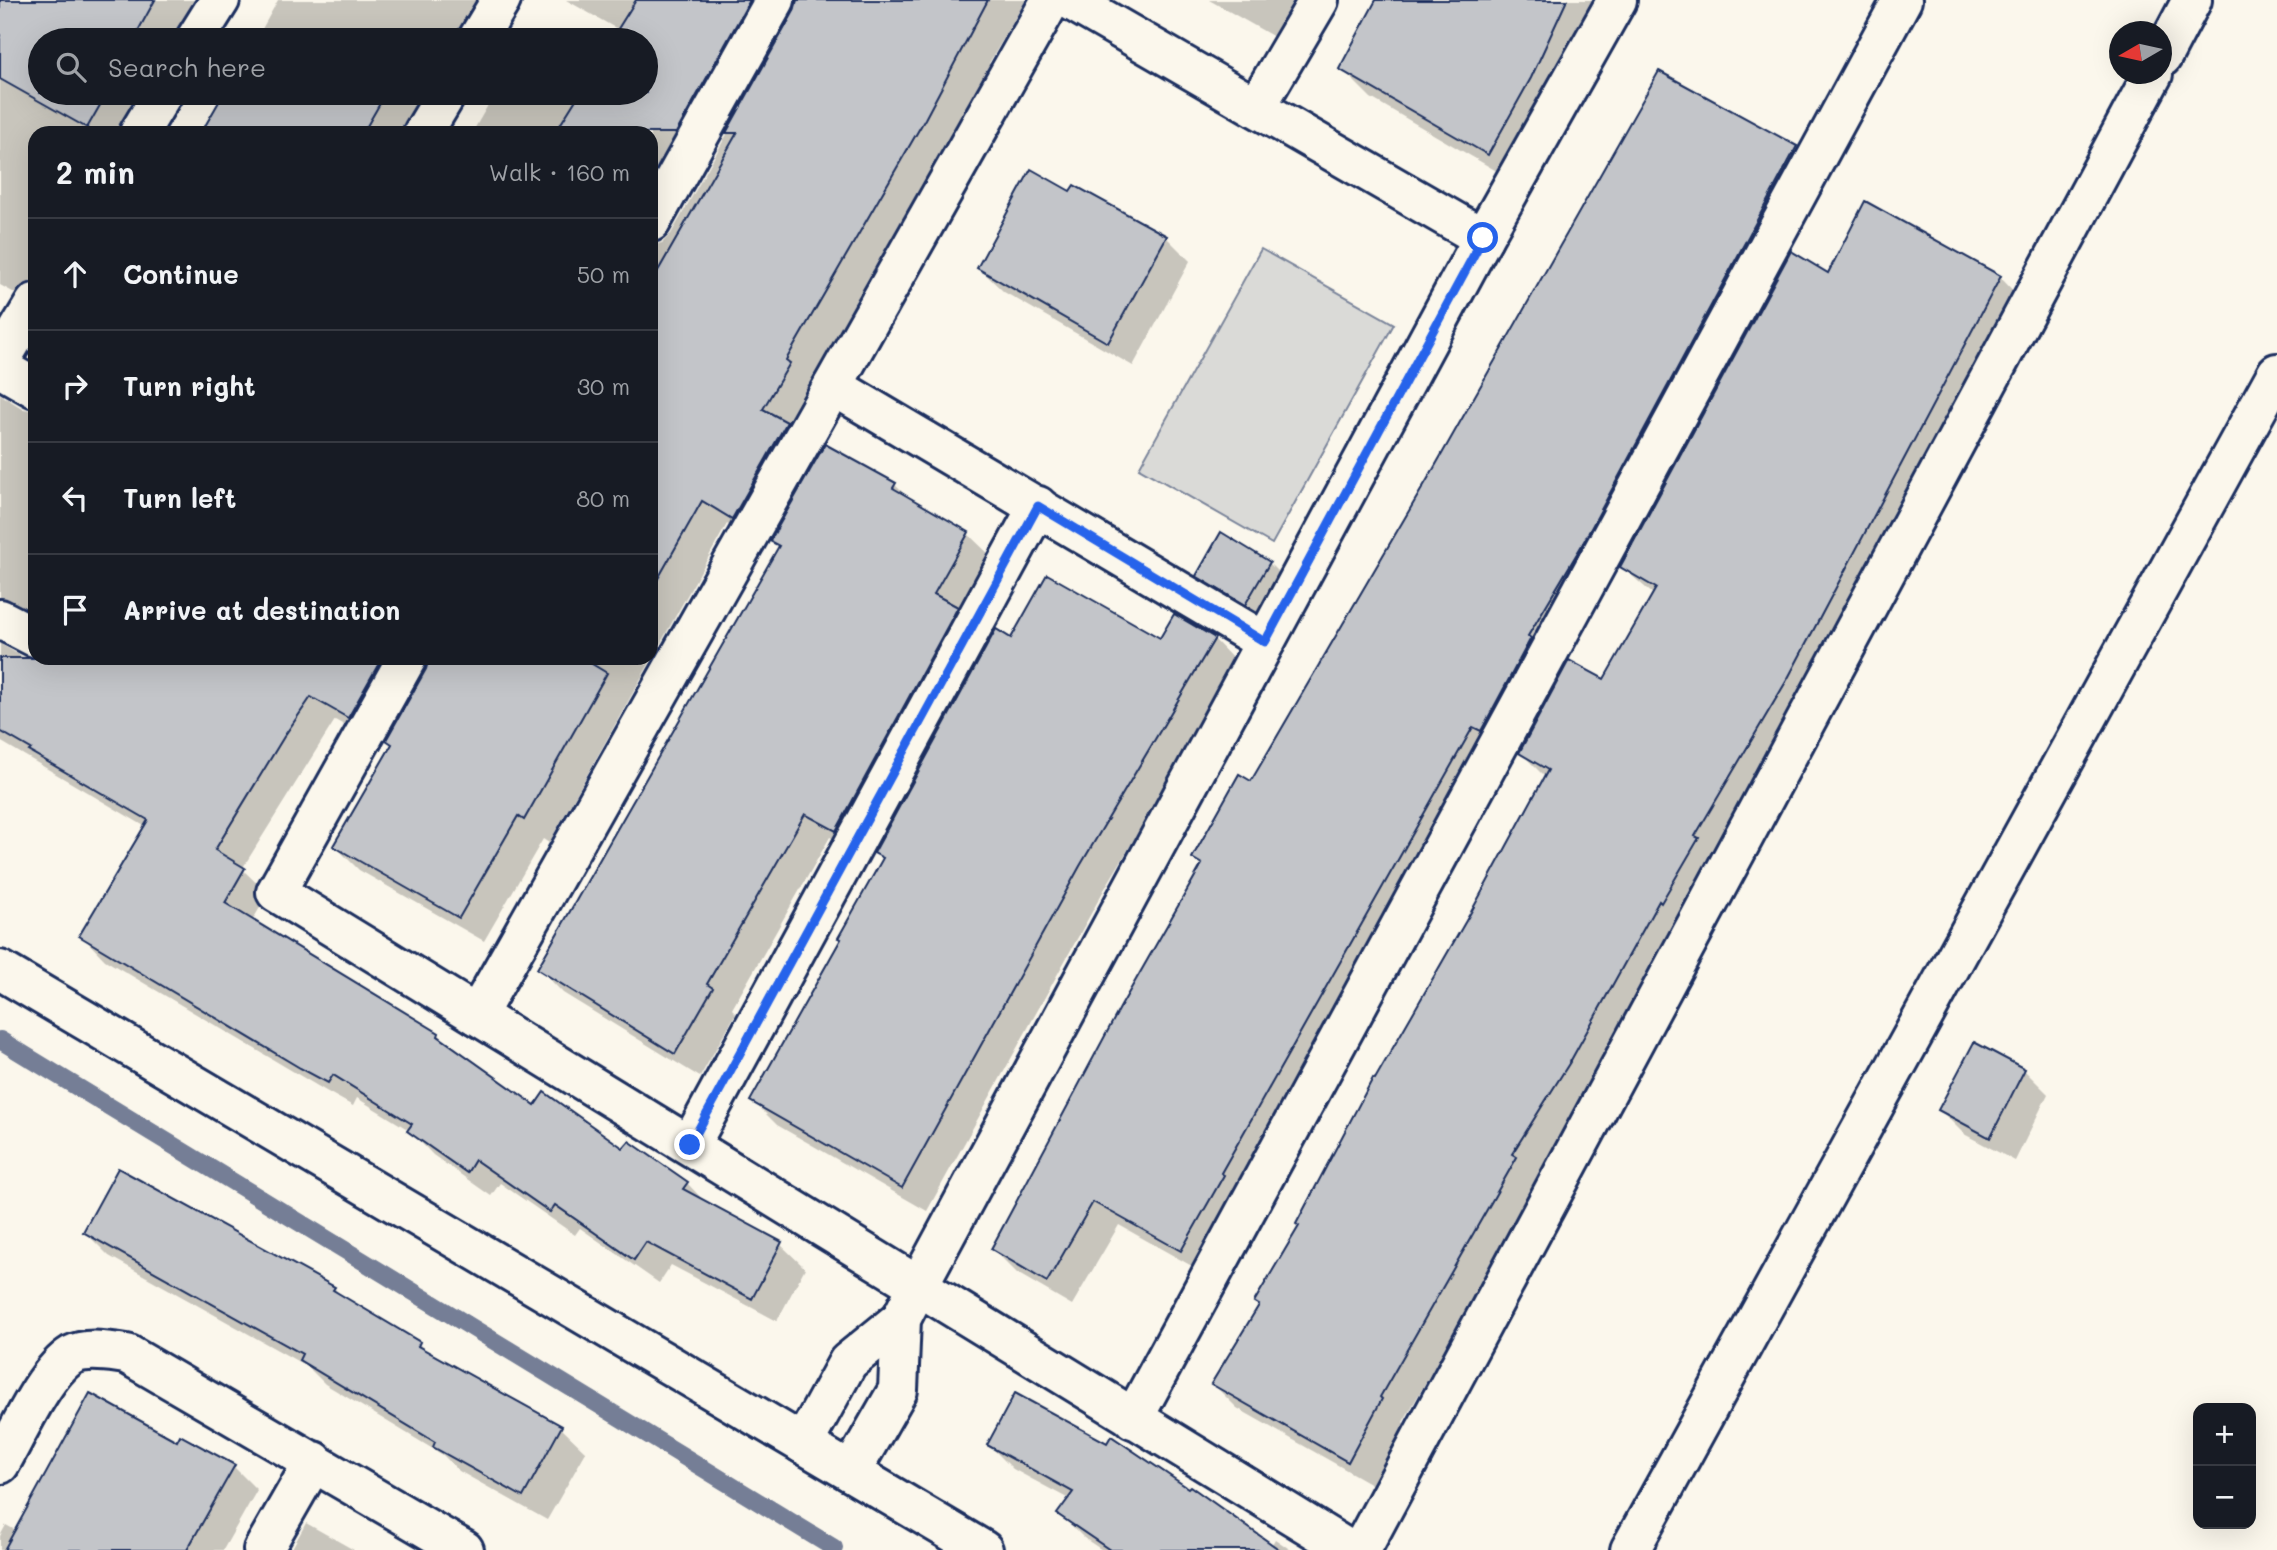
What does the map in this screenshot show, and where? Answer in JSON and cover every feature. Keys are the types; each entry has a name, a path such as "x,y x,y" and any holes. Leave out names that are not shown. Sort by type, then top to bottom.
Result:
{"street":[{"path":"202,28 220,0"},
{"path":"485,28 501,0"},
{"path":"658,209 775,0"},
{"path":"477,1015 1051,0"},
{"path":"1070,0 1483,238"},
{"path":"1256,107 1319,0"},
{"path":"803,1444 848,1362 909,1302 1483,238 1617,0"},
{"path":"1133,1419 1902,0"},
{"path":"2172,37 2192,0"},
{"path":"1361,1550 2148,84"},
{"path":"143,126 156,105"},
{"path":"427,126 440,105"},
{"path":"0,360 28,314"},
{"path":"0,368 28,384"},
{"path":"1630,1550 2277,373"},
{"path":"833,386 1265,642"},
{"path":"690,1145 1038,506"},
{"path":"0,619 28,633"},
{"path":"403,665 276,892 690,1145 909,1302 1133,1419 1349,1550"},
{"path":"0,971 983,1550"},
{"path":"851,1472 898,1390 909,1302"},
{"path":"0,1464 57,1369 74,1354 95,1351 127,1354 464,1550"},
{"path":"263,1550 314,1461"}],"shaded area":[{"path":"1261,249 1394,324 1272,544 1139,468"}],"building":[{"path":"0,0 155,0 140,28 28,28 28,95 0,79"},
{"path":"636,0 750,0 676,133 658,133 658,126 559,126 572,105 658,105 658,28 618,28"},
{"path":"797,0 988,0 925,119 786,360 790,363 763,409 787,422 732,519 702,501 658,579 658,271 737,133 726,133 794,11"},
{"path":"1376,0 1567,0 1531,78 1488,155 1339,69"},
{"path":"1659,71 1797,146 1582,545 1528,636 1531,638 1481,731 1473,727 1221,1173 1224,1175 1181,1251 1093,1202 1047,1282 991,1249 1121,1006 1202,864 1192,858 1239,774 1251,781 1434,468"},
{"path":"46,105 100,105 88,126"},
{"path":"217,105 379,105 367,126 205,126"},
{"path":"1031,169 1070,191 1074,185 1167,236 1108,343 977,268"},
{"path":"1865,201 2001,276 1787,680 1695,836 1699,838 1661,903 1659,901 1570,1062 1512,1154 1517,1157 1380,1397 1382,1399 1348,1462 1211,1384 1259,1305 1254,1302 1299,1226 1296,1224 1373,1078 1375,1079 1471,912 1548,770 1519,753 1569,660 1604,679 1656,588 1620,567 1791,251 1828,273"},
{"path":"825,444 896,483 893,488 969,532 934,594 958,607 836,831 805,814 707,984 713,988 675,1054 537,969 779,546 770,541"},
{"path":"1221,532 1270,562 1245,605 1196,576"},
{"path":"1047,574 1160,638 1174,614 1215,638 1080,866 902,1188 750,1101 841,939 838,938 883,858 874,853 996,629 1011,638"},
{"path":"0,658 28,658 28,665 378,665 348,718 311,697 285,735 215,850 245,868 225,903 439,1033 438,1036 535,1105 544,1092 623,1148 629,1141 688,1182 683,1189 782,1242 752,1299 646,1242 634,1260 555,1205 550,1212 475,1160 467,1173 407,1131 412,1124 333,1075 328,1083 300,1068 79,936 148,820 29,751 31,749 0,731"},
{"path":"427,665 594,665 607,673 524,820 518,816 459,918 333,846 392,744 386,740"},
{"path":"1974,1042 2025,1069 1990,1138 1938,1110"},
{"path":"118,1168 335,1287 333,1290 420,1342 418,1346 562,1426 523,1497 433,1447 435,1442 299,1360 302,1354 83,1232"},
{"path":"90,1393 177,1441 180,1435 235,1465 187,1550 4,1550"},
{"path":"1015,1393 1107,1443 1111,1436 1188,1488 1190,1486 1280,1550 1110,1550 1057,1514 1073,1492 987,1445"}],"waterway":[{"path":"0,1040 834,1548"}],"route":[{"path":"690,1145 1038,506 1265,642 1483,238"}]}
